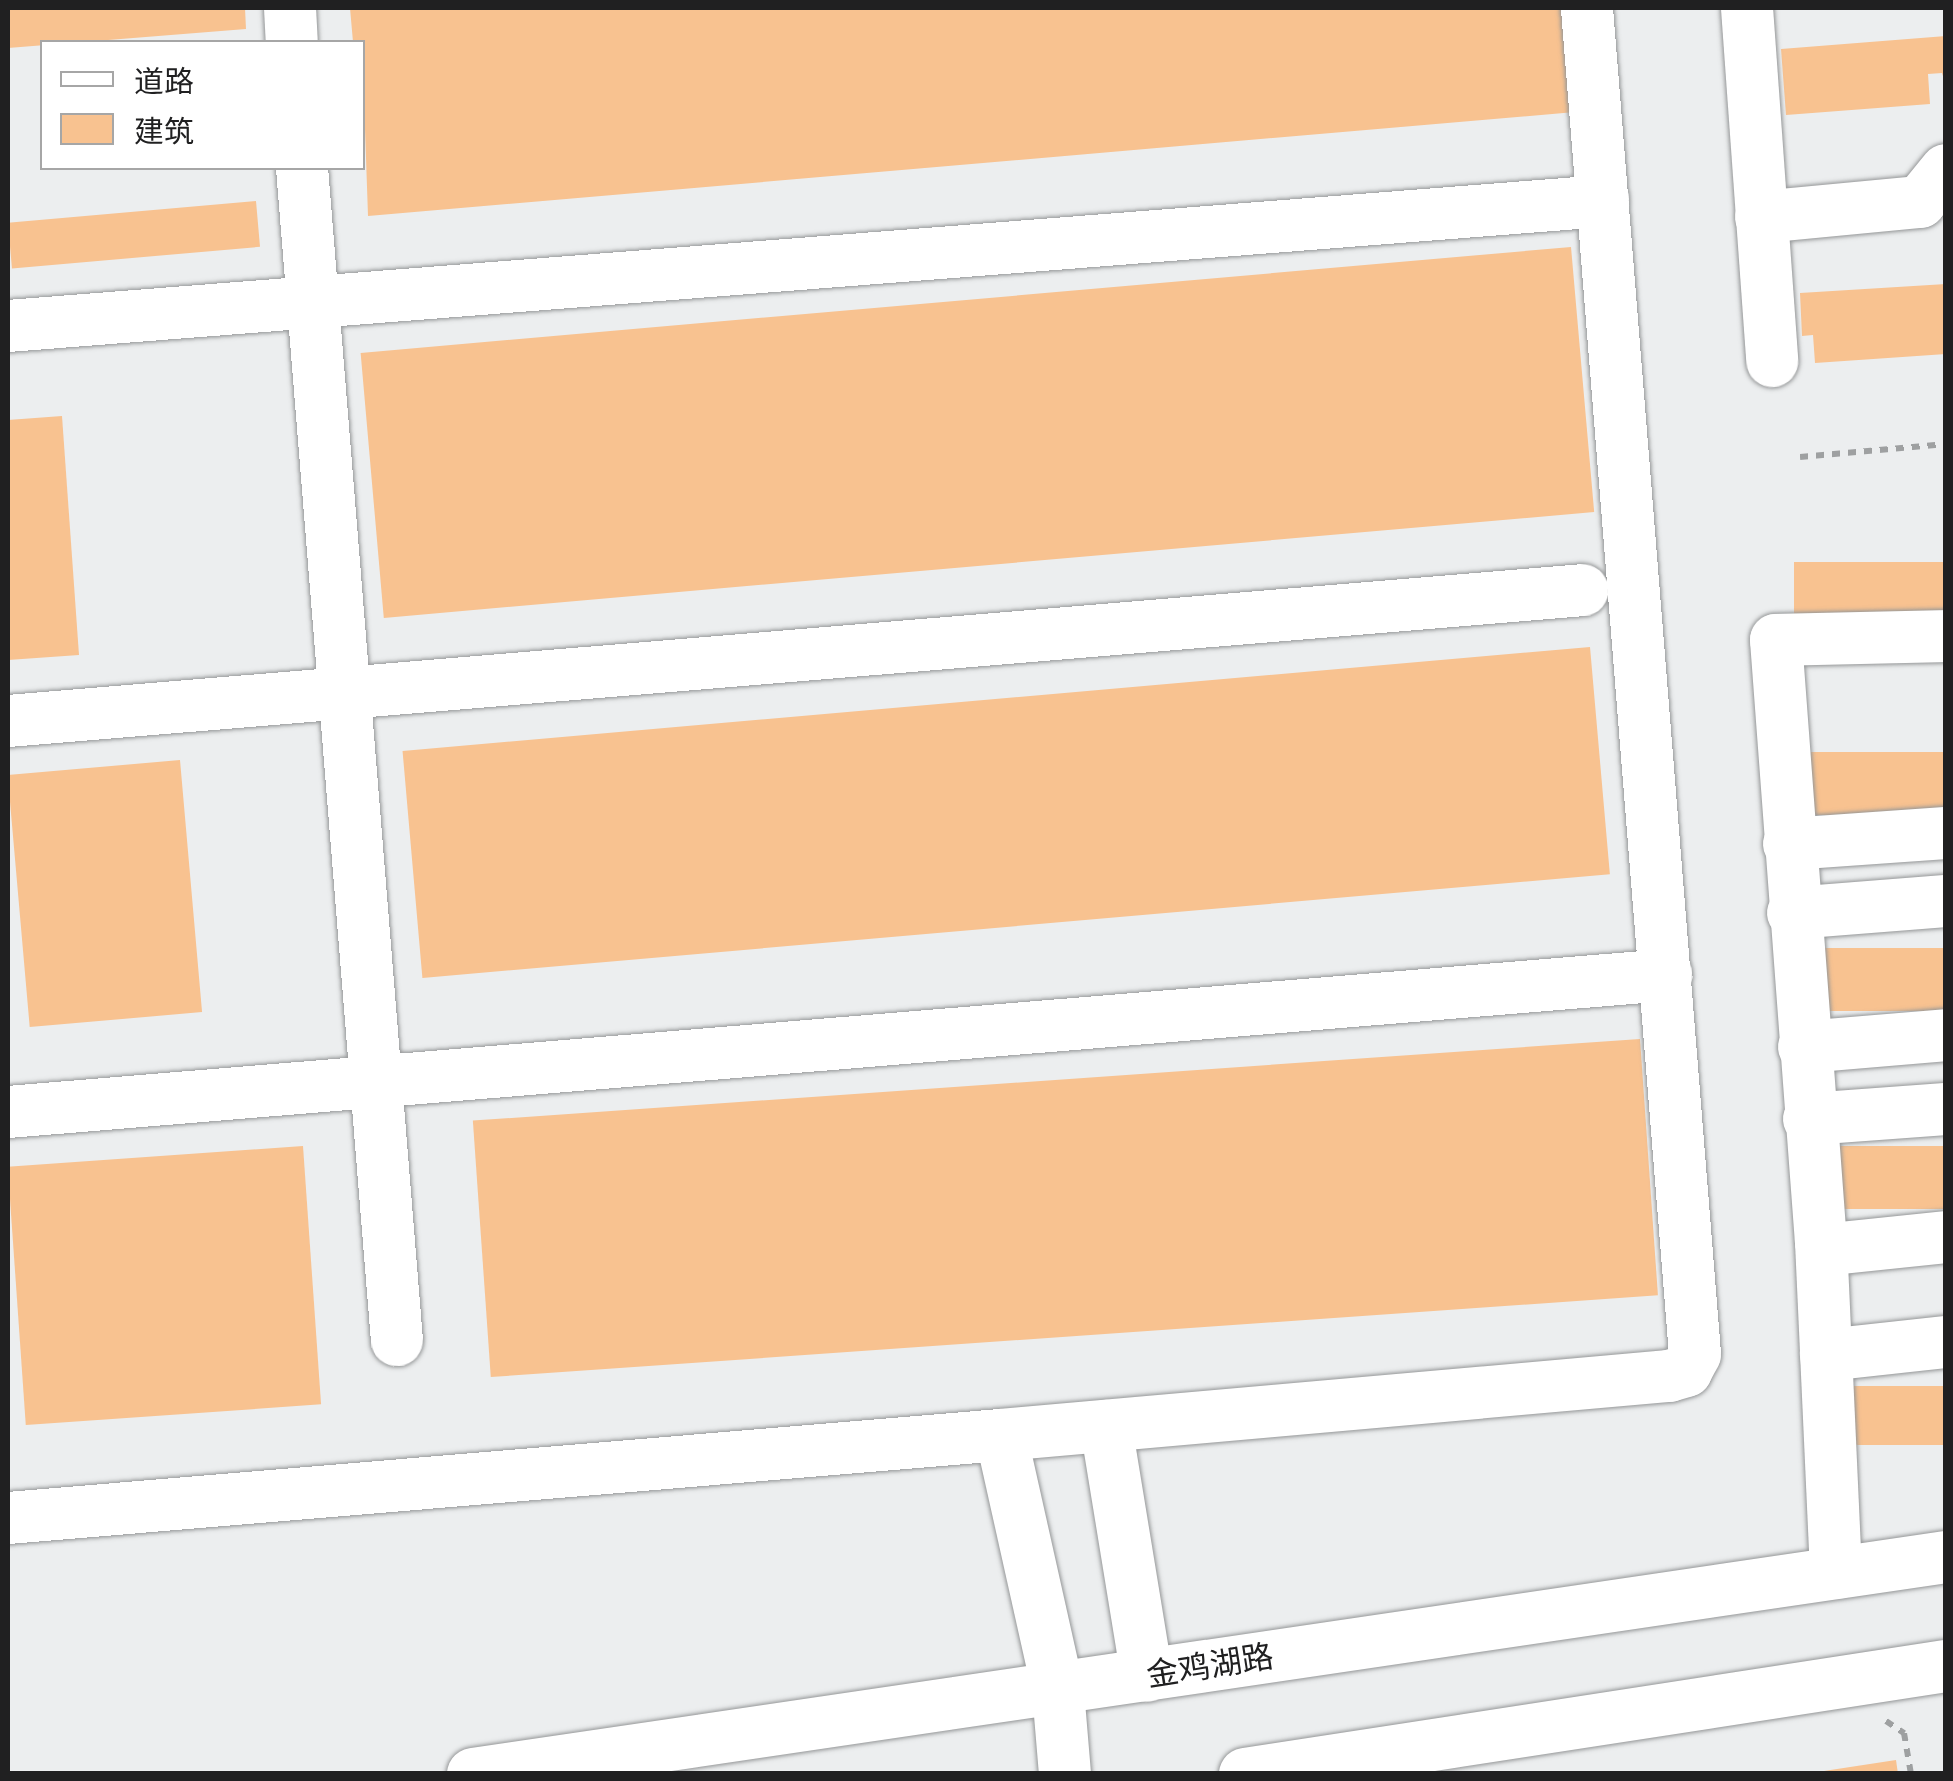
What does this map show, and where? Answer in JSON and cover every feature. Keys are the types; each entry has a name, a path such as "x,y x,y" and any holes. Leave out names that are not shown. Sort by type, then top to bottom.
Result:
{"street":[{"path":"290,8 292,40"},
{"path":"8,1518 1106,1426 1669,1376 1686,1371 1695,1354 1694,1326 1587,8"},
{"path":"1747,8 1772,361"},
{"path":"302,170 397,1340"},
{"path":"1762,217 1920,202 1946,170"},
{"path":"8,326 1603,201"},
{"path":"8,721 1583,590"},
{"path":"1836,1573 1821,1242 1793,913 1776,640 1946,636"},
{"path":"1788,844 1946,833"},
{"path":"1793,913 1946,901"},
{"path":"8,1112 1666,975"},
{"path":"1804,1047 1946,1035"},
{"path":"1809,1119 1946,1109"},
{"path":"1821,1242 1832,1249 1946,1237"},
{"path":"1826,1355 1946,1342"},
{"path":"1106,1426 1146,1676"},
{"path":"1001,1435 1058,1690 1065,1774"},
{"name":"金鸡湖路","path":"473,1774 560,1767 1946,1557"},
{"path":"1245,1774 1946,1666"}],"path":[{"path":"1800,457 1946,444"}],"building":[{"path":"8,8 245,8 246,29 108,40 40,40 40,45 8,48"},
{"path":"350,8 1566,8 1575,112 368,216 365,40 353,40"},
{"path":"1946,36 1946,86 1942,73 1928,74 1930,104 1786,115 1781,49"},
{"path":"256,201 260,247 12,269 8,223"},
{"path":"1571,247 1594,512 384,618 361,353"},
{"path":"1946,284 1946,354 1815,363 1813,335 1802,336 1800,293"},
{"path":"62,416 79,655 8,660 8,420"},
{"path":"1794,562 1946,562 1946,618 1794,618"},
{"path":"1590,647 1610,874 422,978 403,751"},
{"path":"1808,752 1946,752 1946,815 1808,815"},
{"path":"180,760 202,1012 30,1027 8,775"},
{"path":"1823,948 1946,948 1946,1011 1823,1011"},
{"path":"1640,1039 1658,1295 491,1377 473,1121"},
{"path":"303,1146 321,1404 26,1425 8,1167"},
{"path":"1837,1146 1946,1146 1946,1209 1837,1209"},
{"path":"1851,1386 1946,1386 1946,1445 1851,1445"},
{"path":"1896,1760 1898,1774 1824,1774 1824,1771"}]}
